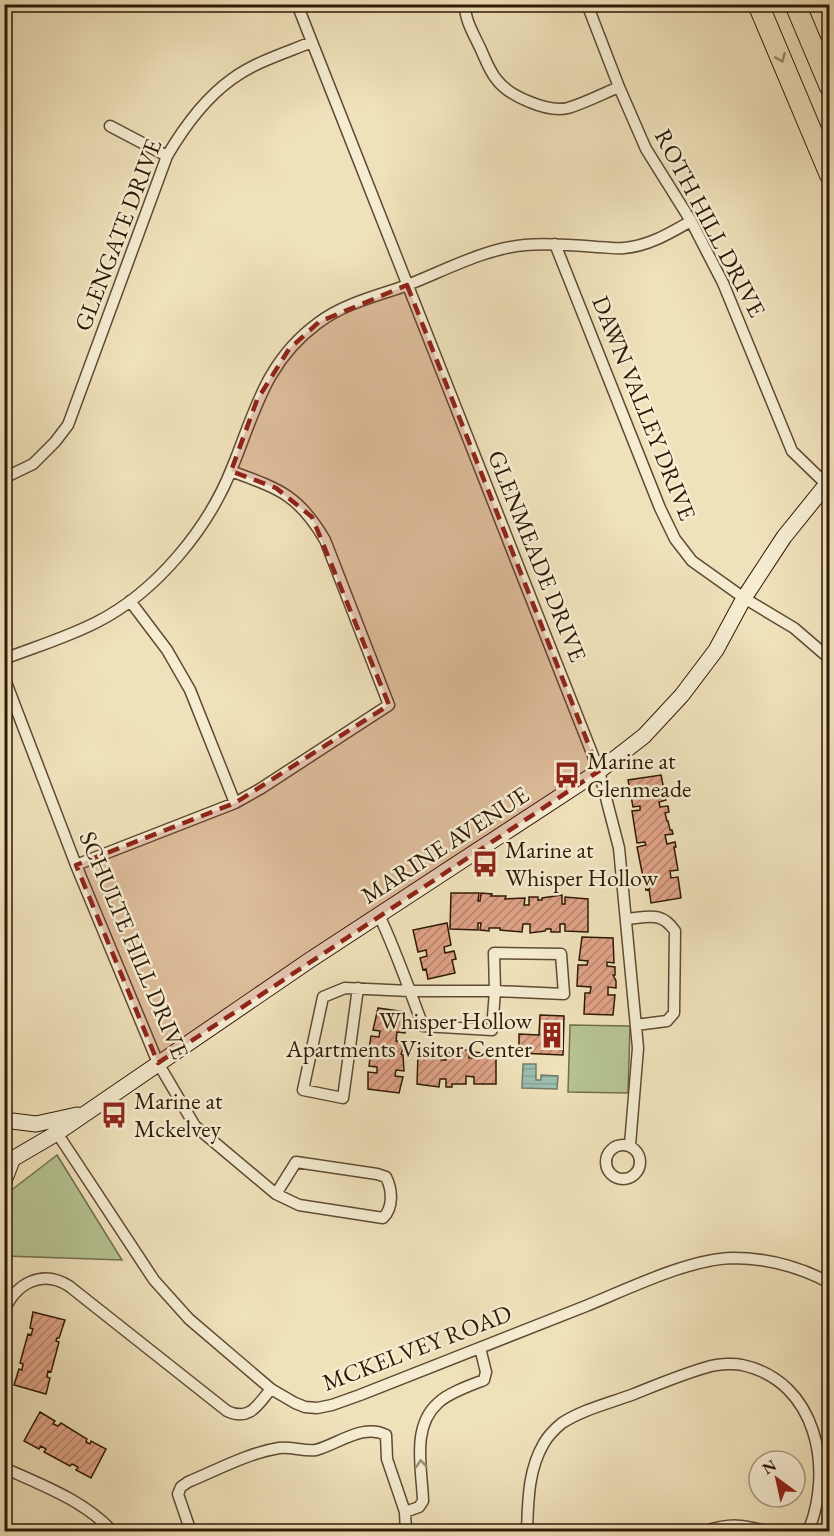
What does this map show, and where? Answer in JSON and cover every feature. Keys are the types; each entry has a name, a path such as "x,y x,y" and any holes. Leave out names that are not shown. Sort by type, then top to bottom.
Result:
{"highway":[{"path":"758,4 830,175"},
{"path":"795,4 830,87"}],"main road":[{"name":"MARINE AVENUE","path":"9,1161 57,1133 379,915 599,771 644,736 682,695 716,650 744,597 784,537 828,482"},
{"path":"4,1120 36,1124 86,1113"},
{"path":"4,1181 9,1161"}],"street":[{"name":"GLENMEADE DRIVE","path":"297,4 599,771 619,848 638,1048 630,1145"},
{"path":"465,4 467,19 489,68 497,81 509,91 535,104 554,109 567,108 619,87"},
{"name":"ROTH HILL DRIVE","path":"587,4 646,149 691,221 723,283 792,451 828,482"},
{"name":"GLENGATE DRIVE","path":"4,478 33,464 68,425 166,156 183,129 202,105 232,78 252,67 312,42"},
{"path":"110,126 166,156"},
{"path":"4,658 97,622 130,601 175,560 205,519 231,471 257,400 273,370 289,350 319,322 349,306 489,253 523,245 555,244 624,248 653,242 691,221"},
{"name":"DAWN VALLEY DRIVE","path":"555,244 660,508 675,539 692,561 794,628 830,659"},
{"path":"76,865 235,802 260,789 389,705 325,540 312,517 297,502 276,488 231,471"},
{"path":"130,601 167,650 190,690 235,802"},
{"name":"SCHULTE HILL DRIVE","path":"4,677 76,865 158,1063 195,1126 276,1194 299,1205 383,1218 388,1213 392,1188 386,1177 377,1174 296,1162 276,1194"},
{"path":"358,988 343,1098 303,1090 322,998 345,988 358,988 410,991 495,991 564,994 561,954 494,953 495,991 492,1030 423,1026 410,991 379,915"},
{"path":"627,919 658,916 668,921 675,931 674,1013 667,1021 636,1025"},
{"name":"MCKELVEY ROAD","path":"57,1133 136,1255 166,1295 189,1319 271,1389 305,1407 325,1407 360,1395 642,1283 707,1262 732,1258 782,1264 830,1283"},
{"path":"4,1311 11,1297 24,1284 40,1278 55,1279 69,1286 235,1415 241,1416 248,1413 271,1389"},
{"path":"405,1512 419,1507 423,1501 420,1435 427,1419 438,1403 484,1380 486,1372 480,1348"},
{"path":"527,1532 529,1493 536,1458 544,1441 560,1425 581,1413 712,1366 741,1364 782,1381 798,1396 811,1414 819,1437 825,1467 825,1485 816,1518 808,1532"},
{"path":"191,1532 178,1494 181,1487 188,1482 254,1455 281,1448 313,1450 362,1432 377,1430 386,1435 387,1459 405,1512 406,1532"},
{"path":"4,1468 58,1492 105,1523 113,1532"},
{"path":"702,1532 717,1527 742,1524 769,1532"}],"highlighted area":[{"path":"407,285 599,771 158,1063 76,865 235,803 389,705 312,517 276,488 231,471 257,400 289,349 319,322"}],"green space":[{"path":"570,1025 630,1026 628,1093 568,1092"},
{"path":"57,1155 122,1260 5,1256 5,1195"}],"shaded area":[{"path":"523,1064 536,1064 536,1080 541,1080 541,1075 558,1076 557,1089 522,1088"}],"building":[{"path":"661,775 666,800 659,802 660,807 668,806 669,812 665,813 673,834 665,835 667,844 675,842 676,847 674,847 678,870 670,871 671,878 678,877 681,898 651,903 649,889 646,890 645,883 653,881 652,875 643,877 637,847 646,845 645,842 637,843 632,811 640,810 640,806 633,807 628,780"},
{"path":"451,893 479,893 478,901 480,901 481,893 506,896 505,899 525,898 524,905 529,905 529,897 538,897 538,900 542,900 542,898 562,895 562,904 565,904 565,897 588,899 588,932 565,931 565,924 560,924 560,932 551,932 551,929 546,929 530,933 530,924 523,924 522,932 500,930 500,928 489,928 489,931 480,930 481,923 478,923 478,930 450,929"},
{"path":"447,923 451,945 444,947 445,953 454,951 456,959 452,960 455,973 428,979 420,958 427,956 426,950 418,952 413,930"},
{"path":"582,937 613,938 614,963 607,962 607,966 615,967 615,975 613,975 616,988 608,987 608,995 615,995 613,1015 584,1014 585,993 590,993 591,987 577,986 578,965 587,965 588,961 579,960"},
{"path":"378,1008 406,1012 405,1033 397,1032 396,1041 405,1042 401,1054 404,1071 396,1070 395,1076 403,1077 399,1093 368,1089 368,1072 377,1073 377,1067 369,1066 370,1058 376,1050 369,1049 371,1036 379,1037 380,1031 373,1030"},
{"name":"Whisper Hollow Apartments Visitor Center","path":"540,1015 564,1016 563,1055 519,1053 519,1034 539,1035"},
{"path":"460,1050 469,1050 469,1058 473,1058 473,1052 496,1054 496,1084 474,1084 474,1077 466,1076 466,1084 452,1084 452,1087 446,1087 446,1079 440,1079 439,1087 417,1084 418,1054 441,1052 441,1060 446,1060 446,1052 459,1054"},
{"path":"33,1312 65,1320 56,1341 59,1342 51,1372 48,1371 47,1377 50,1378 46,1394 14,1385 19,1369 22,1370 23,1364 20,1363 28,1334 31,1335 33,1329 30,1328"},
{"path":"40,1412 55,1421 53,1424 58,1426 61,1423 87,1439 86,1442 90,1444 91,1441 106,1449 91,1478 76,1470 78,1467 72,1464 70,1466 44,1452 46,1449 41,1446 39,1449 24,1441"}],"place":[{"name":"Marine at Glenmeade","path":"567,775"},
{"name":"Marine at Whisper Hollow","path":"485,864"},
{"name":"Whisper Hollow Apartments Visitor Center","path":"552,1035"},
{"name":"Marine at Mckelvey","path":"114,1115"}]}
